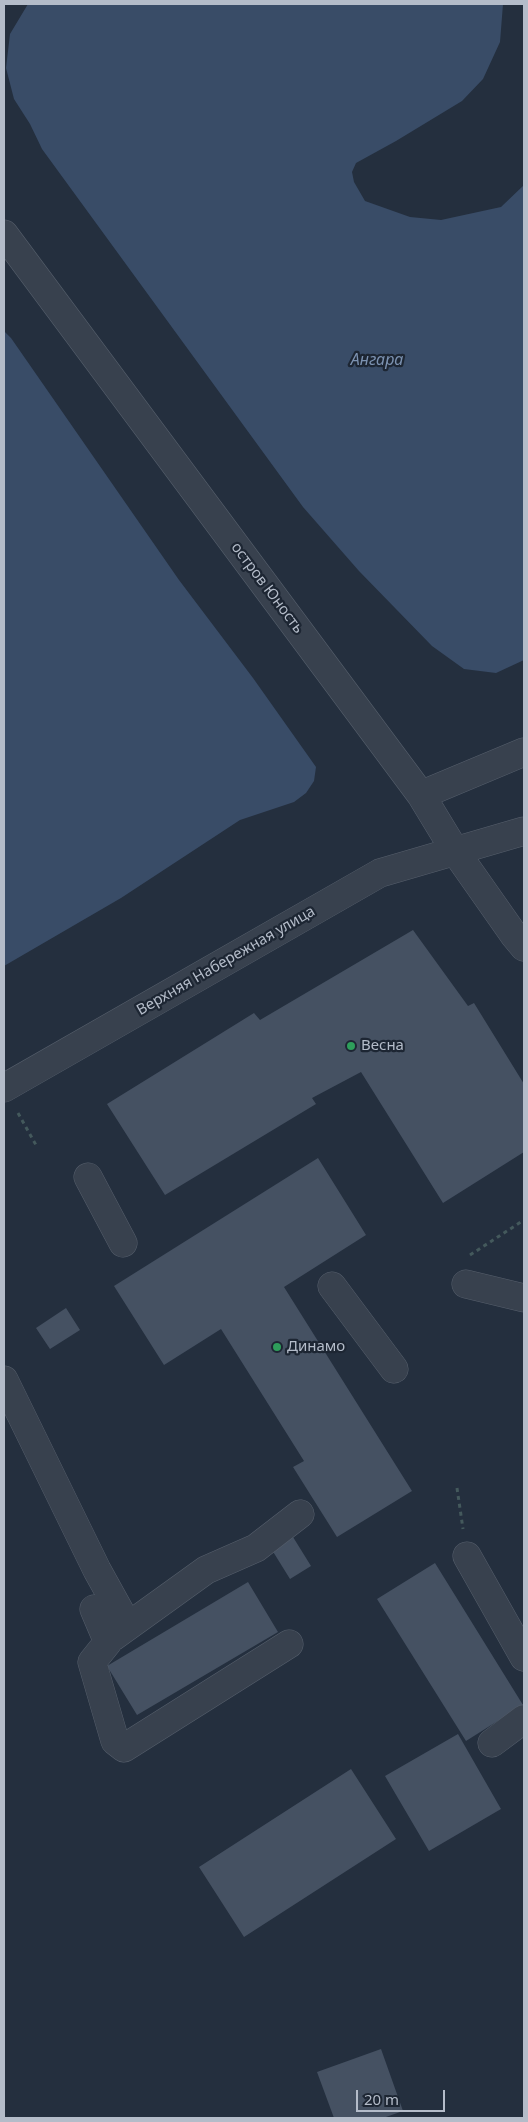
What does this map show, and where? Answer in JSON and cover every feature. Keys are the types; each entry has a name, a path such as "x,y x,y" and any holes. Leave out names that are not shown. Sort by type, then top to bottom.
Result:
{"street":[{"name":"остров Юность","path":"4,234 421,795 455,851 524,947"},
{"path":"421,795 524,752"},
{"name":"Верхняя Набережная улица","path":"9,1097 380,873 524,831"},
{"path":"88,1177 123,1243"},
{"path":"465,1271 524,1298"},
{"path":"332,1286 394,1369"},
{"path":"4,1380 97,1570 118,1634"},
{"path":"289,1644 124,1748 115,1742 92,1662 118,1634 206,1570 256,1548 300,1514"},
{"path":"467,1556 524,1657"},
{"path":"94,1609 118,1634"},
{"path":"492,1743 524,1719"}],"path":[{"path":"9,1097 36,1145"},
{"path":"465,1271 524,1220"},
{"path":"456,1488 467,1556"}],"water":[{"name":"Ангара","path":"28,4 503,4 500,42 483,79 462,101 356,163 352,172 354,182 365,201 410,217 441,220 501,207 524,185 524,660 496,673 464,669 432,646 359,571 303,507 42,149 30,124 14,99 6,68 10,34"},
{"path":"4,331 11,338 179,580 253,678 316,767 314,781 306,793 294,802 240,820 121,898 4,966"}],"building":[{"name":"Весна","path":"413,930 468,1006 474,1003 524,1084 524,1152 443,1203 361,1072 312,1098 316,1104 165,1195 107,1104 254,1013 260,1020"},
{"name":"Динамо","path":"318,1158 366,1235 284,1287 412,1491 337,1537 293,1467 304,1461 221,1329 164,1365 114,1286"},
{"path":"66,1308 80,1330 50,1349 36,1328"},
{"path":"293,1537 311,1566 290,1579 272,1550"},
{"path":"435,1563 523,1705 466,1741 377,1599"},
{"path":"248,1582 278,1632 137,1715 107,1666"},
{"path":"458,1734 501,1809 429,1851 385,1776"},
{"path":"351,1769 396,1839 244,1937 199,1867"},
{"path":"381,2049 403,2111 383,2118 334,2118 317,2072"}],"place":[{"name":"Весна","path":"351,1046"},
{"name":"Динамо","path":"277,1347"}]}
